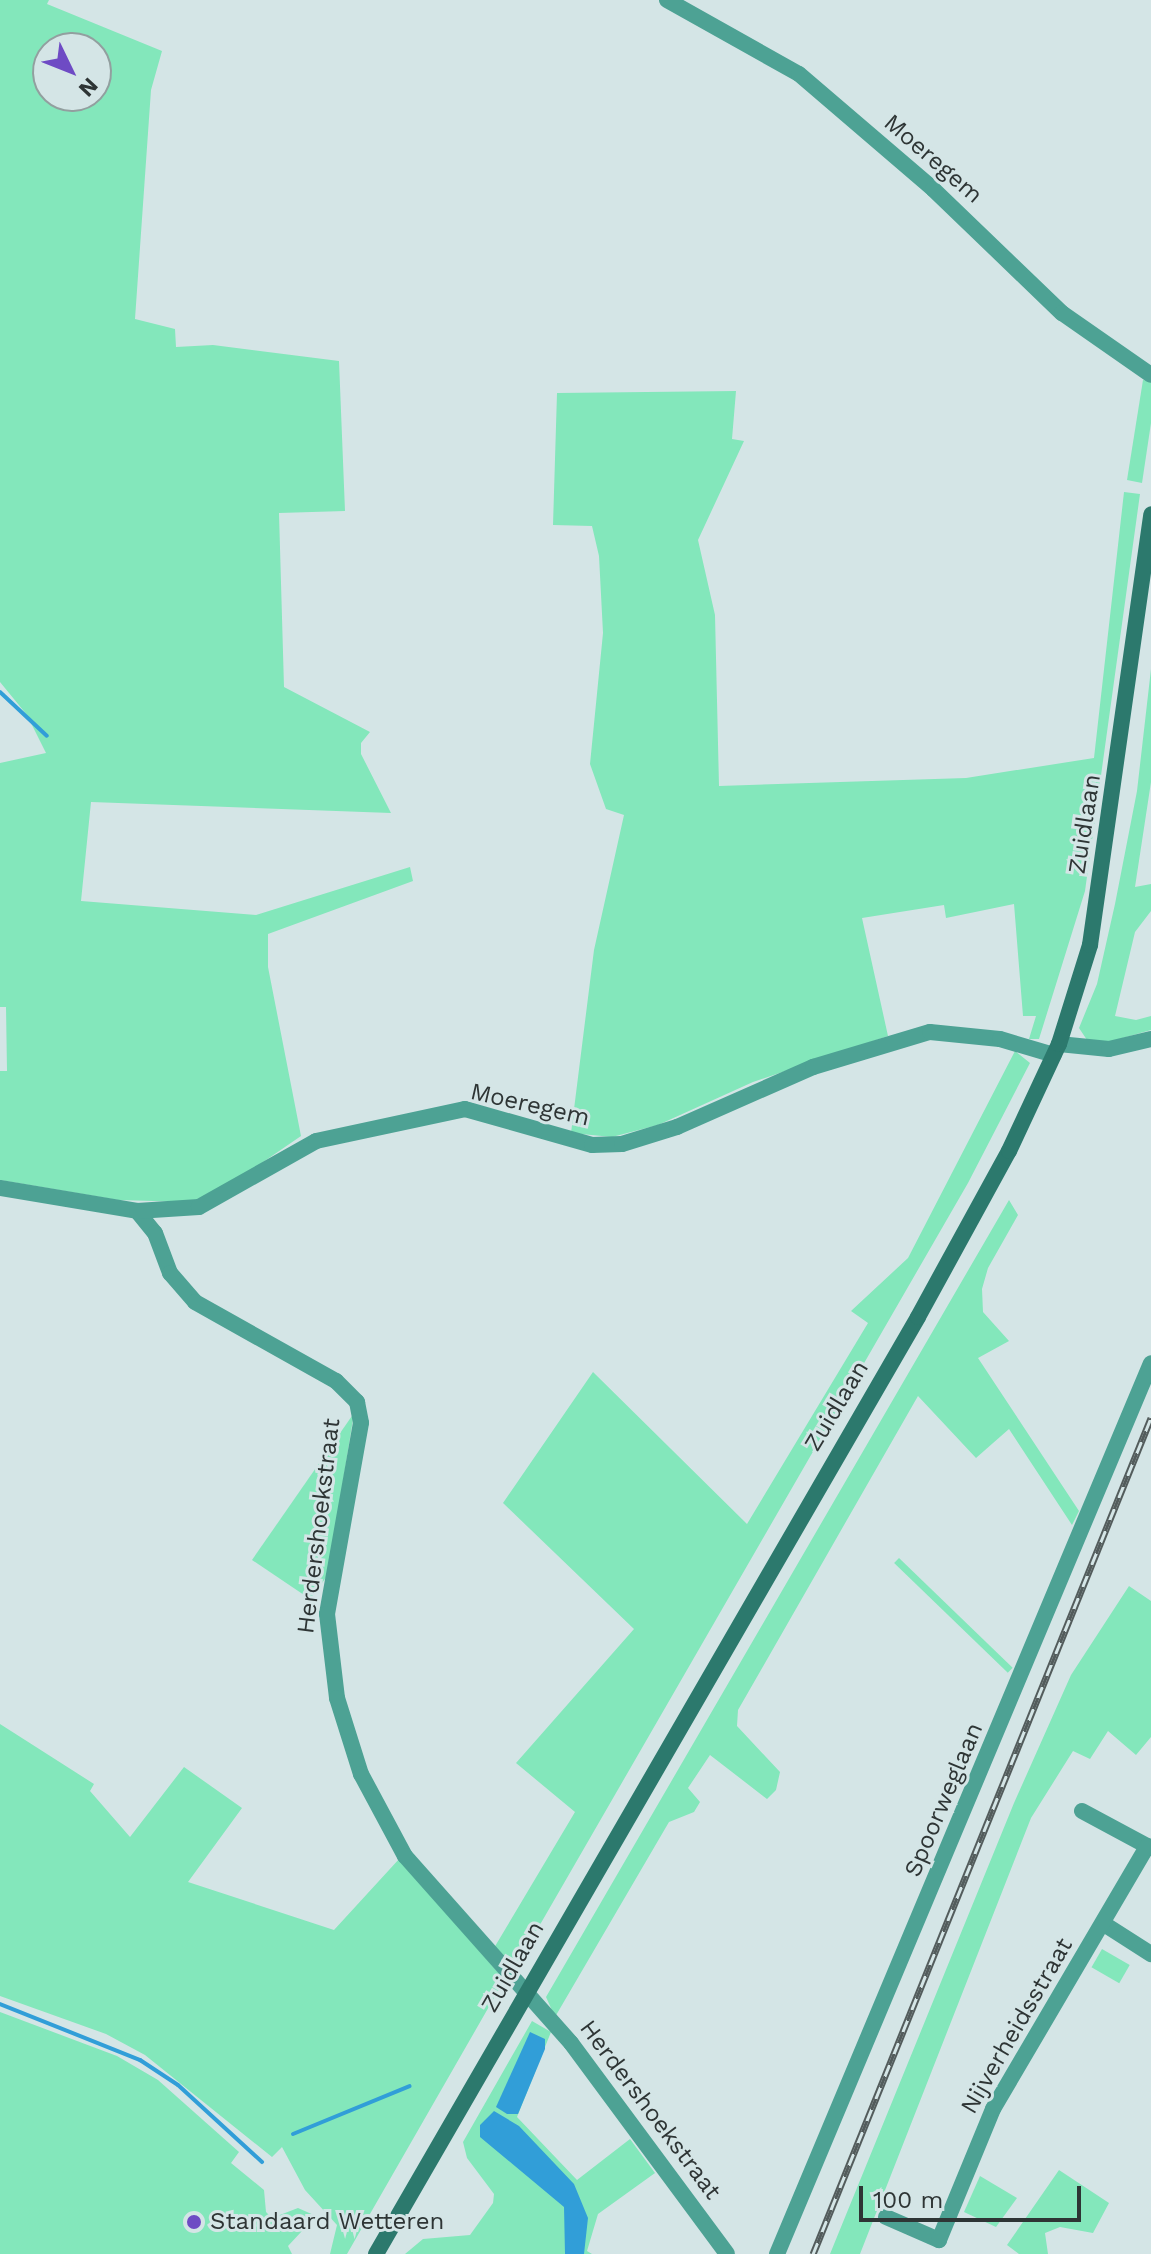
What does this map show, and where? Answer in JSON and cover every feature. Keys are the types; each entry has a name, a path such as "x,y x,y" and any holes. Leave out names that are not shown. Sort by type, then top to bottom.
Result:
{"main road":[{"name":"Zuidlaan","path":"376,2254 918,1317 1056,1050 1093,930 1151,514"}],"street":[{"name":"Moeregem","path":"667,0 799,74 933,189 1062,313 1151,375"},
{"name":"Moeregem","path":"137,1211 199,1207 316,1141 465,1109 592,1145 622,1144 677,1127 813,1067 930,1032 1000,1039 1056,1050 1109,1049 1151,1039"},
{"path":"0,1188 137,1211"},
{"name":"Herdershoekstraat","path":"137,1211 155,1233 170,1273 195,1302 336,1381 357,1402 361,1423 327,1614 328,1654 352,1750 405,1856 527,1990 625,2113 727,2254"},
{"name":"Spoorweglaan","path":"777,2254 1151,1363"},
{"path":"1082,1811 1149,1847 1104,1924"},
{"name":"Nijverheidsstraat","path":"886,2217 939,2240 993,2109 1104,1924 1151,1954"}],"green space":[{"path":"0,0 49,0 47,4 162,51 151,90 135,319 175,329 176,347 213,345 339,361 345,511 279,513 284,687 370,732 361,743 361,754 391,813 91,802 81,901 256,915 410,867 413,881 268,934 268,967 301,1136 222,1190 189,1202 118,1200 0,1180 0,1071 7,1071 6,1007 0,1007 0,763 46,753 27,715 0,682"},
{"path":"1143,380 1151,381 1151,423 1142,483 1127,480"},
{"path":"736,391 732,439 744,441 698,540 715,615 719,786 966,778 1094,758 1124,492 1140,494 1085,891 1039,1039 1029,1039 1036,1016 1023,1016 1014,904 946,918 944,905 862,918 888,1036 753,1082 658,1125 612,1137 571,1133 594,950 624,815 606,809 590,764 603,633 599,556 592,526 553,525 557,393"},
{"path":"1151,669 1151,782 1135,887 1151,884 1151,911 1135,932 1115,1016 1136,1020 1151,1016 1151,1030 1105,1043 1087,1040 1079,1028 1097,984 1115,904 1137,791"},
{"path":"1015,1051 1030,1063 968,1183 515,1968 494,1948 575,1812 516,1763 634,1629 503,1503 593,1372 747,1524 868,1323 851,1311 908,1258"},
{"path":"1009,1200 1018,1215 988,1268 982,1289 983,1312 1009,1341 978,1358 1079,1511 1072,1525 1009,1429 976,1458 918,1396 738,1710 737,1726 780,1772 776,1790 767,1799 710,1755 688,1788 700,1802 694,1812 669,1822 555,2017 546,1997"},
{"path":"354,1413 328,1575 310,1599 252,1560"},
{"path":"899,1558 1013,1668 1008,1673 894,1563"},
{"path":"1129,1586 1151,1601 1151,1737 1136,1755 1108,1731 1090,1759 1073,1751 1031,1818 860,2254 830,2254 1014,1803 1071,1675"},
{"path":"0,1724 94,1784 90,1791 130,1837 184,1767 242,1808 188,1882 334,1930 400,1858 501,1976 502,1984 347,2254 330,2254 337,2225 305,2190 282,2147 272,2157 145,2055 106,2034 0,1996"},
{"path":"1102,1949 1130,1965 1119,1983 1092,1967"},
{"path":"0,2012 117,2056 158,2080 239,2152 231,2163 264,2190 266,2212 272,2218 298,2208 316,2216 288,2246 292,2254 0,2254"},
{"path":"532,2021 551,2032 517,2117 577,2180 630,2139 655,2173 598,2214 587,2251 592,2254 405,2254 423,2239 470,2235 493,2203 494,2194 467,2158 463,2142"},
{"path":"1059,2170 1109,2203 1093,2233 1060,2227 1045,2233 1048,2254 1019,2254 1007,2245"},
{"path":"980,2176 1017,2198 996,2227 964,2212"}],"water":[{"path":"530,2032 545,2039 545,2049 518,2114 507,2114 496,2107"},
{"path":"494,2111 519,2126 574,2184 588,2218 584,2254 565,2254 564,2207 480,2137 480,2125"}],"waterway":[{"path":"0,692 47,736"},
{"path":"0,2004 140,2060 178,2085 262,2162"},
{"path":"293,2134 410,2086"}],"railway":[{"path":"813,2254 1151,1418"}],"place":[{"name":"Standaard Wetteren","path":"194,2222"}]}
